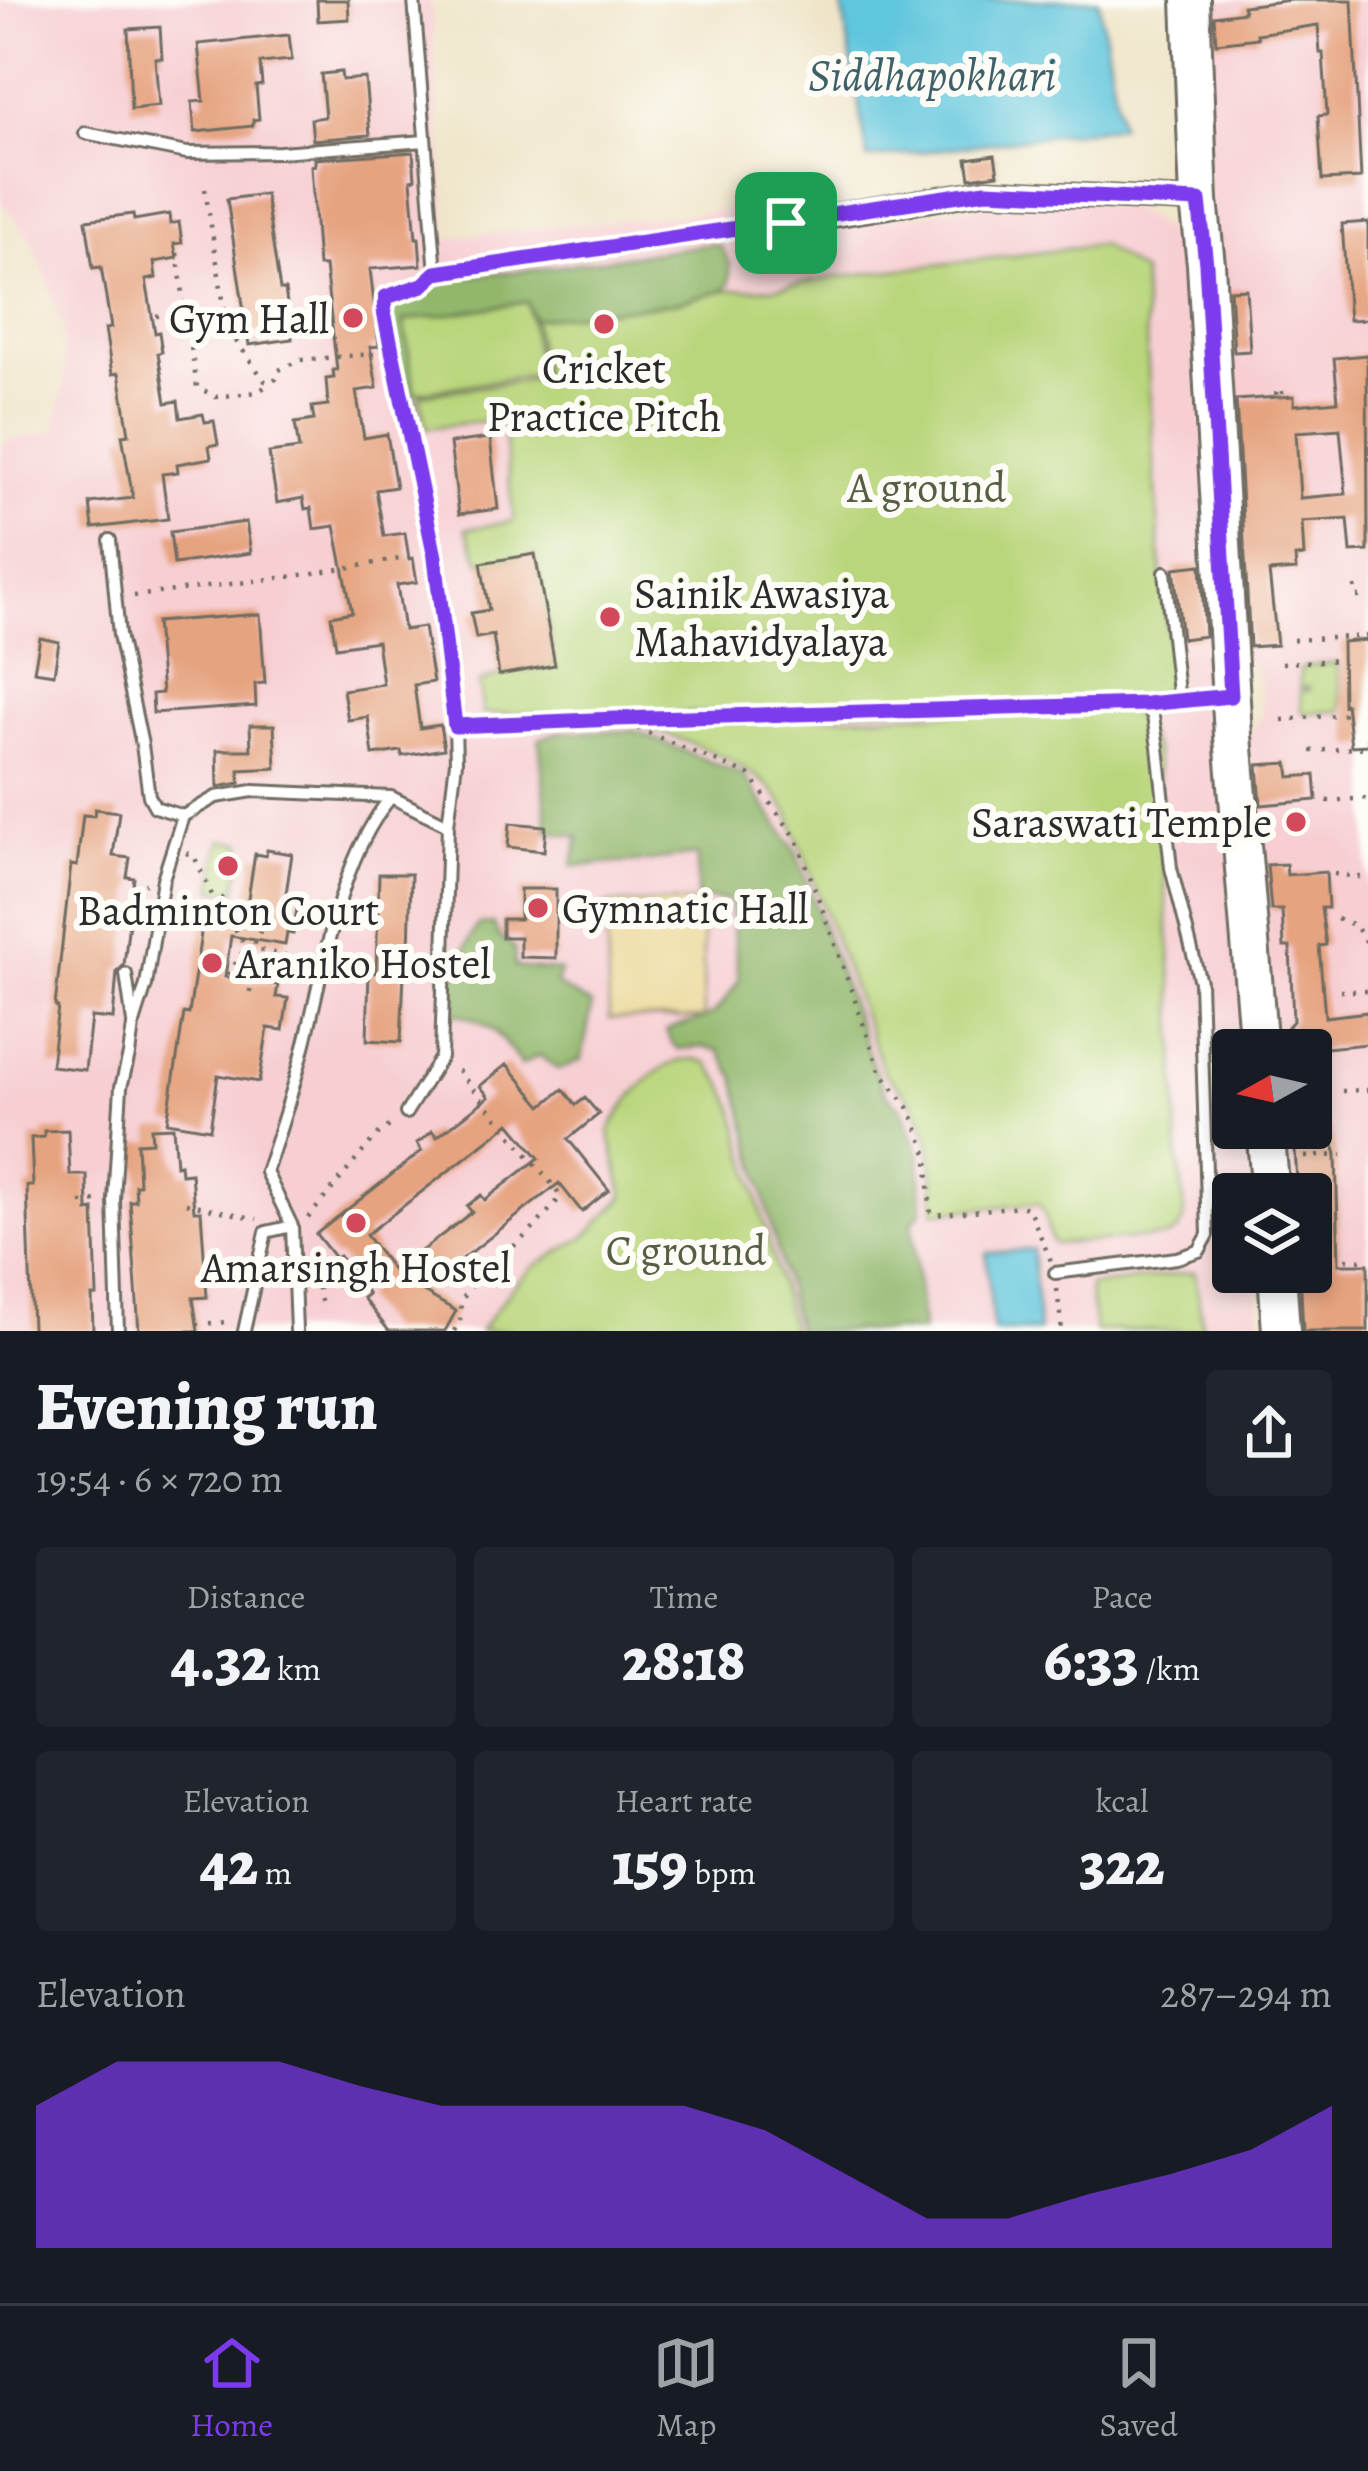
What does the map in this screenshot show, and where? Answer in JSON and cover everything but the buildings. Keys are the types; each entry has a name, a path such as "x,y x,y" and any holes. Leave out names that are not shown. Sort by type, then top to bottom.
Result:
{"main road":[{"path":"1191,0 1233,736 1257,1029"},
{"path":"1278,1293 1281,1331"}],"street":[{"path":"786,223 986,191 1199,201"}],"lane":[{"path":"414,0 436,273"},
{"path":"85,133 188,153 280,152 425,141"},
{"path":"406,1113 441,1057 448,825 456,762 435,557 384,312 386,297 423,285 436,273 786,223"},
{"path":"110,540 119,635 149,796 155,807 183,816"},
{"path":"1165,572 1179,702"},
{"path":"1055,1273 1177,1258 1199,1251 1208,1235 1200,982 1172,868 1158,747 1146,704"},
{"path":"118,1331 116,1151 121,1087 146,985 163,879 183,816 216,797 253,791 391,797 448,825"},
{"path":"296,1331 298,1229 266,1172 288,1107 354,858 370,822 391,797"},
{"path":"126,974 133,1026"},
{"path":"246,1326 266,1232 298,1229"}],"path":[{"path":"205,189 228,330 270,383"},
{"path":"177,254 197,387 216,397 258,392 276,380 279,370 300,360 392,352"},
{"path":"156,316 186,311"},
{"path":"116,598 435,557"},
{"path":"1355,586 1356,597 1368,596"},
{"path":"1294,640 1368,636"},
{"path":"1282,664 1341,660"},
{"path":"455,726 1146,704"},
{"path":"1282,720 1347,714"},
{"path":"615,719 749,775 796,839 881,1073 916,1121 928,1156 930,1210 939,1215 1029,1209 1055,1273 1062,1331"},
{"path":"1311,751 1368,747"},
{"path":"1327,801 1368,798"},
{"path":"172,846 194,856 207,888 232,912"},
{"path":"1334,874 1368,878"},
{"path":"1336,919 1355,925 1368,944"},
{"path":"235,929 249,948 250,992"},
{"path":"228,975 261,929"},
{"path":"249,948 323,963"},
{"path":"1340,991 1368,991"},
{"path":"441,1057 479,1094 560,1198 475,1281 461,1301 454,1331"},
{"path":"1342,1090 1368,1090"},
{"path":"186,1203 298,1229 376,1136 406,1113"},
{"path":"1304,1156 1342,1155"},
{"path":"1346,1259 1368,1260"},
{"path":"311,1262 323,1309"},
{"path":"197,1324 246,1326"}],"shaded area":[{"name":"Sainik Awasiya Mahavidyalaya","path":"0,0 431,0 448,238 780,205 788,234 1025,199 1110,196 1162,228 1187,263 1216,558 1243,1029 1212,1029 1212,1149 1250,1149 1252,1173 1212,1173 1212,1293 1258,1293 1261,1331 0,1331 0,451 7,440 55,432 65,380 63,330 48,282 32,241 0,200"},
{"path":"1195,0 1368,0 1368,1331 1290,1331 1287,1293 1332,1293 1332,1173 1279,1173 1277,1149 1332,1149 1332,1029 1269,1029 1248,736 1262,715 1258,672 1244,660"}],"green space":[{"name":"A ground","path":"1101,245 1142,273 1173,684 1126,701 774,712 483,714 479,683 555,665 535,555 481,563 466,529 514,521 502,419 426,428 420,395 543,378 533,319 673,303 724,290 776,288"},
{"path":"721,246 730,263 730,283 724,290 673,303 533,319 527,302 404,321 418,414 409,416 388,307 396,295 436,279"},
{"path":"527,302 539,374 415,393 404,321"},
{"path":"1337,663 1342,711 1302,711 1300,692 1310,690 1300,688 1300,669"},
{"path":"1128,709 1143,726 1155,752 1184,1220 1178,1231 1166,1237 1054,1244 1038,1203 934,1212 933,1169 924,1127 908,1097 884,1073 789,814 772,790 743,767 631,722"},
{"path":"635,731 744,775 795,850 876,1074 886,1094 902,1109 920,1156 922,1211 912,1222 922,1331 797,1331 735,1077 718,1050 678,1049 666,1031 711,1015 739,980 730,901 697,898 697,855 572,866 579,837 548,831 539,739 559,732"},
{"name":"Badminton Court","path":"221,840 243,843 236,893 213,889"},
{"path":"478,924 494,924 499,937 514,947 515,967 560,971 556,985 592,1005 582,1059 559,1070 539,1055 521,1065 491,1029 450,1013 453,959 465,949"},
{"name":"C ground","path":"694,1059 707,1062 733,1104 792,1331 480,1331 513,1286 535,1266 586,1236 624,1197 609,1131 655,1074"},
{"path":"1195,1272 1203,1331 1095,1331 1089,1286"}],"sand":[{"path":"702,902 704,1018 609,1019 606,904"}],"water":[{"name":"Siddhapokhari","path":"841,0 1099,0 1120,126 868,159"},
{"path":"1032,1249 1039,1331 993,1331 986,1253"}],"place":[{"name":"Gym Hall","path":"353,318"},
{"name":"Cricket Practice Pitch","path":"604,324"},
{"name":"Sainik Awasiya Mahavidyalaya","path":"610,617"},
{"name":"Saraswati Temple","path":"1296,822"},
{"name":"Badminton Court","path":"228,866"},
{"name":"Gymnatic Hall","path":"538,908"},
{"name":"Araniko Hostel","path":"212,963"},
{"name":"Amarsingh Hostel","path":"356,1223"}],"route":[{"path":"986,191 1199,201 1231,696 1146,704 455,726 435,557 384,312 386,297 423,285 436,273 786,223 986,191"}]}
